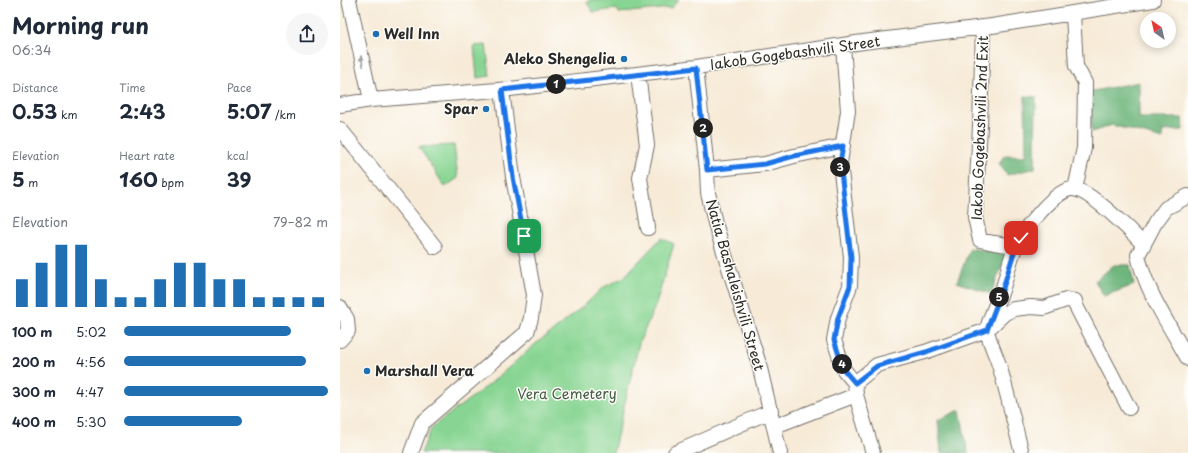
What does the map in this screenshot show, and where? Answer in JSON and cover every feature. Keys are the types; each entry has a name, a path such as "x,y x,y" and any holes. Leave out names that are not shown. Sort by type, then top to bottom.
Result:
{"street":[{"path":"349,0 371,100"},
{"name":"Iakob Gogebashvili Street","path":"340,105 371,100 502,90 696,68 843,46 983,28 1153,0"},
{"path":"1073,14 1076,66 1085,83 1084,148 1075,189"},
{"name":"Iakob Gogebashvili 2nd Exit","path":"983,28 975,217 980,240 1016,246"},
{"path":"843,46 848,111 840,163 851,257 850,286 838,318 834,340 844,370 856,389 873,453"},
{"name":"Natia Bashaleishvili Street","path":"696,68 707,170 708,193 715,223 759,364 775,426 780,453"},
{"path":"638,74 647,145 640,178 648,228"},
{"path":"411,453 422,423 527,332 531,318 534,295 513,177 502,90"},
{"path":"340,129 435,247"},
{"path":"707,170 765,164 794,156 843,146"},
{"path":"1022,453 999,364 987,330 1003,288 1016,246 1030,224 1045,207 1061,192 1068,189 1075,189 1086,193 1133,233 1144,245"},
{"path":"1188,196 1166,208 1155,223 1138,255 1148,286 1188,359"},
{"path":"775,426 856,389 877,366 926,352 987,330 1005,313 1014,309 1031,307 1044,308 1066,300 1075,301 1076,306 1129,408"},
{"path":"340,307 347,319 348,331 340,340"},
{"path":"675,453 771,412"}],"green space":[{"path":"589,0 679,0 671,8 619,13 617,9 593,12 587,3"},
{"path":"486,45 490,76 477,78 474,46"},
{"path":"1139,82 1139,118 1182,118 1183,130 1162,131 1163,139 1112,125 1092,132 1088,92"},
{"path":"1025,96 1036,97 1035,168 1007,175 999,164 1005,155 1026,156"},
{"path":"454,145 458,178 445,187 419,147"},
{"name":"Vera Cemetery","path":"661,238 674,244 656,304 639,343 613,453 421,453 432,427 491,383 539,341 587,303 602,288 624,277"},
{"path":"970,248 1006,255 991,294 957,282"},
{"path":"1114,265 1130,265 1134,285 1104,296 1095,281"},
{"path":"960,410 968,453 941,453 938,420"}],"place":[{"name":"Well Inn","path":"376,34"},
{"name":"Aleko Shengelia","path":"624,59"},
{"name":"Spar","path":"486,109"},
{"name":"Marshall Vera","path":"367,371"}],"route":[{"path":"524,236 513,177 502,90 696,68 707,170 765,164 794,156 843,146 840,163 851,257 850,286 838,318 834,340 844,370 855,383 877,366 926,352 987,330 1003,288 1016,246 1021,238"}]}
